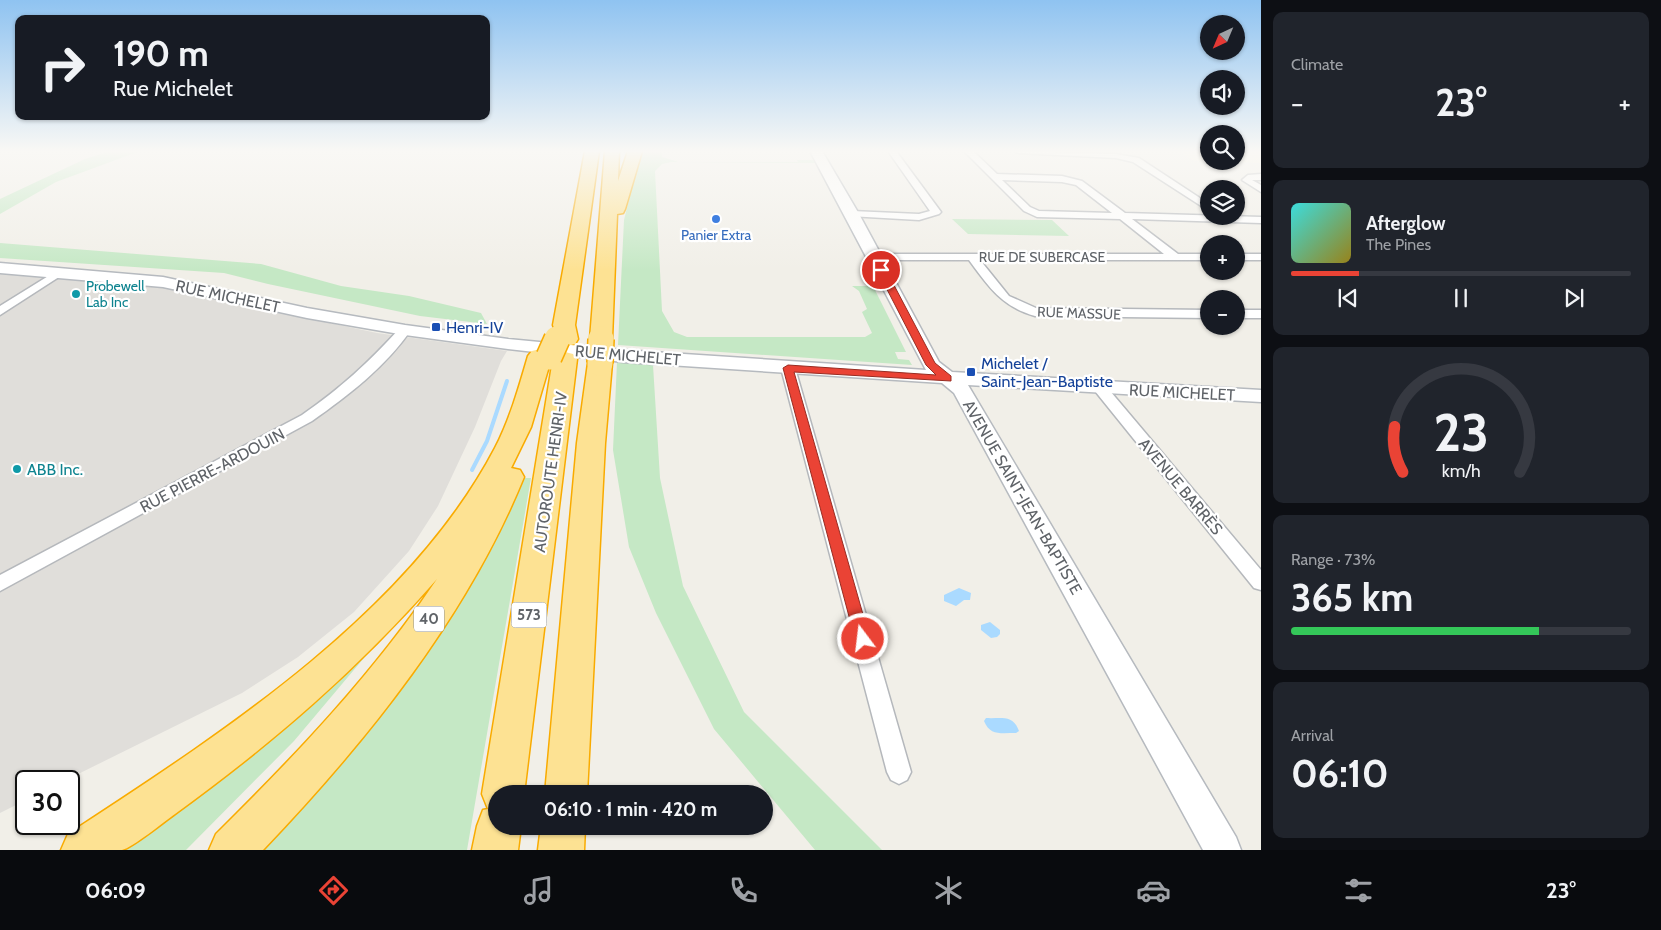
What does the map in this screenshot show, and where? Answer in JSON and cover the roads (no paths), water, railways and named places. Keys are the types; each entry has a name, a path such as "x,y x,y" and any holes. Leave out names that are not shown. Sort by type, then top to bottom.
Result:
{"highway":[{"path":"84,850 198,772 294,697 352,645 405,592 443,548 473,508 498,467 556,345 585,191"},
{"path":"567,785 610,191"},
{"path":"609,229 625,191"},
{"name":"AUTOROUTE HENRI-IV","path":"505,785 556,345"},
{"name":"40","path":"237,845 360,712 418,636 451,586 484,529 508,480 556,345"},
{"path":"495,850 498,835"},
{"path":"561,850 562,835"}],"street":[{"name":"AVENUE SAINT-JEAN-BAPTISTE","path":"839,191 931,365 958,386 965,396 1223,850"},
{"path":"852,214 919,217 936,212 921,191"},
{"path":"1008,191 1027,209 1037,214 1124,218 1200,218"},
{"path":"1089,191 1175,257"},
{"path":"1183,191 1200,202"},
{"path":"1245,219 1261,220"},
{"name":"RUE MASSUE","path":"972,257 1002,297 1020,309 1035,312 1200,314"},
{"name":"RUE DE SUBERCASE","path":"875,258 1200,257"},
{"path":"1245,257 1261,257"},
{"name":"RUE MICHELET","path":"0,268 163,282 307,313 404,330 508,344 623,356 1100,388 1261,396"},
{"path":"0,312 58,273"},
{"path":"1245,314 1261,314"},
{"name":"RUE PIERRE-ARDOUIN","path":"0,584 307,418 345,391 371,368 404,330"},
{"path":"788,368 899,772"},
{"name":"AVENUE BARRÈS","path":"1100,388 1261,583"}],"water":[{"path":"959,588 971,593 970,600 964,600 956,606 944,601 944,595"},
{"path":"990,622 1000,630 1000,634 997,637 991,638 981,630 981,625"},
{"path":"986,718 1010,720 1019,731 1016,733 997,733 986,726 984,721"}],"waterway":[{"path":"472,470 487,441 507,381"}],"place":[{"name":"Panier Extra","path":"716,219"},
{"name":"Probewell Lab Inc","path":"76,294"},
{"name":"Henri-IV","path":"436,327"},
{"name":"Michelet / Saint-Jean-Baptiste","path":"971,372"},
{"name":"ABB Inc.","path":"17,469"}]}
